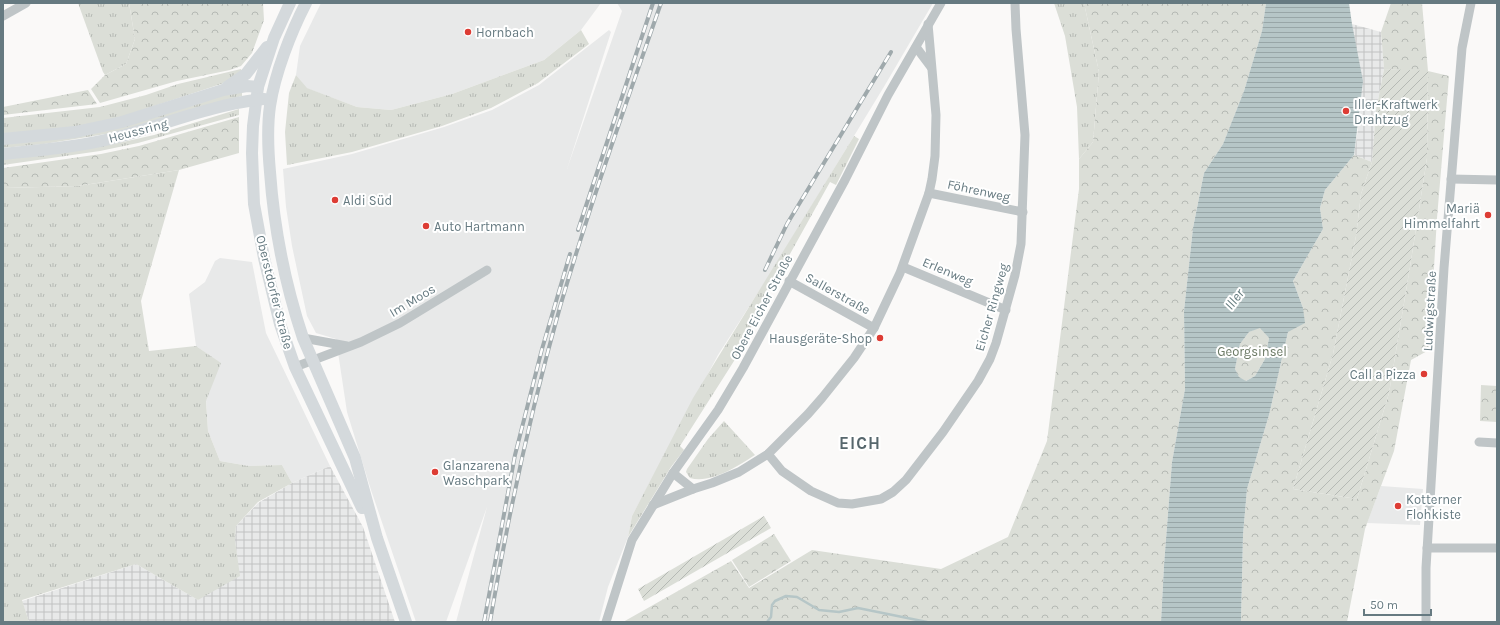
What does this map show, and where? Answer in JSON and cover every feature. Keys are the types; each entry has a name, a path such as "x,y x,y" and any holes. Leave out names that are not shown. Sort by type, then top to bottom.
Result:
{"main road":[{"path":"223,90 246,74 274,38 290,3"},
{"name":"Oberstdorfer Straße","path":"306,3 282,59 272,99 268,128 272,205 296,318 354,458 376,538 406,622"},
{"name":"Oberstdorfer Straße","path":"274,38 258,87 252,146 254,204 264,258 278,317 295,366 376,538"},
{"name":"Heussring","path":"3,139 75,132 122,122 223,90 247,86 258,87"},
{"path":"258,87 272,99"},
{"name":"Heussring","path":"3,154 113,138 219,107 244,101 272,99"}],"street":[{"path":"3,16 26,3"},
{"name":"Obere Eicher Straße","path":"606,622 632,540 674,473 718,410 845,180 888,95 941,3"},
{"name":"Eicher Ringweg","path":"768,454 782,471 811,491 838,503 852,504 881,499 906,480 943,432 978,381 990,359 996,343 1015,275 1021,244 1025,135 1015,3"},
{"name":"Ludwigstraße","path":"1426,622 1427,548 1451,179 1462,48 1471,3"},
{"path":"653,505 739,472 768,454 822,398 854,358 874,328 903,267 929,192 935,156 936,121 934,78 931,67 928,24"},
{"path":"916,47 931,67"},
{"path":"1451,179 1497,180"},
{"name":"Föhrenweg","path":"929,192 1023,212"},
{"name":"Erlenweg","path":"903,267 1006,310"},
{"name":"Im Moos","path":"295,366 349,346 400,323 487,270"},
{"name":"Sallerstraße","path":"789,281 874,328"},
{"path":"303,338 349,346"},
{"path":"1479,442 1497,443"},
{"path":"674,473 693,489"},
{"path":"1427,548 1497,548"}],"shaded area":[{"path":"321,3 601,3 581,30 544,60 452,94 391,110 357,107 306,88 296,75 300,46"},
{"path":"617,3 933,3 770,274 718,355 632,516 628,537 608,587 599,622 456,622 487,507 446,622 416,622 371,490 347,412 336,339 316,333 307,316 292,246 286,207 283,169 352,154 444,127 492,110 539,85 609,30 611,32 567,169 622,11"},
{"path":"1352,24 1381,32 1384,69 1376,111 1372,162 1354,155 1358,129"},
{"path":"220,258 252,262 266,333 330,466 292,483 282,465 249,466 220,461 208,431 206,400 220,363 196,346 189,294 205,282 215,261"},
{"path":"330,466 363,527 395,622 29,622 22,601 136,564 198,600 237,556 235,540 236,526 258,503 292,483"},
{"name":"Kotterner Flohkiste","path":"1381,486 1423,489 1420,525 1367,523"}],"green space":[{"path":"78,3 129,3 135,39 126,64 105,75"},
{"path":"129,3 263,3 264,20 252,53 241,66 230,70 177,81 100,103 91,89 105,75 126,64 135,39"},
{"path":"1054,3 1084,3 1099,72 1093,142 1079,159 1077,107 1065,36"},
{"path":"1084,3 1266,3 1262,31 1244,91 1223,144 1204,173 1193,228 1184,311 1185,389 1172,462 1161,622 623,622 731,561 749,588 812,550 941,569 1008,537 1047,441 1079,189 1079,159 1093,142 1099,72"},
{"path":"1391,3 1422,3 1428,71 1449,76 1437,218 1429,350 1411,360 1394,451 1365,529 1347,622 1241,622 1243,535 1247,489 1269,415 1288,332 1303,308 1293,281 1323,229 1320,208 1325,190 1354,155 1372,162 1361,194 1356,236 1333,354 1293,489 1357,499 1389,393 1427,158 1428,72 1384,69 1381,32"},
{"path":"581,30 589,44 538,83 491,108 442,126 352,152 287,165 285,132 289,93 296,75 307,88 357,107 391,110 452,94 544,60"},
{"path":"241,69 242,73 221,84 121,117 75,127 3,135 3,118 100,107 146,95 178,84"},
{"path":"1384,69 1428,71 1427,158 1389,393 1357,499 1293,489 1333,354 1356,236 1361,194 1372,162 1376,111"},
{"path":"88,90 97,104 3,115 3,107"},
{"path":"242,90 242,96 112,133 44,144 3,148 3,143"},
{"path":"239,109 239,115 138,143 100,151 3,165 3,158 114,144 154,135"},
{"path":"239,117 239,153 179,170 78,186 3,188 3,168 101,154 139,146"},
{"path":"854,136 859,139 836,185 830,182 770,290 734,361 680,446 684,450 671,467 628,537 632,516 693,398"},
{"path":"179,170 141,301 149,351 196,346 221,363 206,401 208,431 220,461 249,466 282,465 292,483 258,502 236,526 235,540 240,576 198,600 136,564 22,600 29,622 3,622 3,188 78,186"},
{"name":"Georgsinsel","path":"1260,327 1269,338 1265,359 1255,376 1246,381 1239,378 1235,369 1240,344 1249,332"},
{"path":"1481,385 1497,386 1497,422 1480,421"},
{"path":"724,421 755,455 724,473 707,478 690,478 686,472 687,469 708,439"},
{"path":"764,516 771,528 644,601 638,589"},
{"path":"774,534 791,561 749,587 732,560"}],"water":[{"name":"Iller","path":"1266,3 1349,3 1363,81 1354,155 1325,190 1320,208 1323,229 1293,281 1303,308 1305,323 1288,332 1269,415 1247,489 1243,535 1241,622 1161,622 1172,462 1185,389 1184,311 1193,228 1204,173 1223,144 1244,91 1262,31","holes":["1260,328 1269,338 1265,359 1255,376 1246,381 1239,377 1235,369 1240,344 1249,332"]}],"waterway":[{"path":"767,622 771,617 772,605 775,601 786,596 797,597 819,610 839,612 858,608 927,622"}],"railway":[{"path":"578,230 653,3"},
{"path":"490,622 504,543 521,463 539,385 560,307 596,192 661,3"},
{"path":"765,270 787,224 891,52"},
{"path":"484,622 515,455 542,349 570,254"}],"place":[{"name":"Hornbach","path":"468,32"},
{"name":"Iller-Kraftwerk Drahtzug","path":"1346,111"},
{"name":"Aldi Süd","path":"335,200"},
{"name":"Mariä Himmelfahrt","path":"1488,215"},
{"name":"Auto Hartmann","path":"426,226"},
{"name":"Hausgeräte-Shop","path":"880,338"},
{"name":"Call a Pizza","path":"1424,374"},
{"name":"Glanzarena Waschpark","path":"435,472"},
{"name":"Kotterner Flohkiste","path":"1398,506"}],"district":[{"name":"EICH","path":"860,443"}]}
